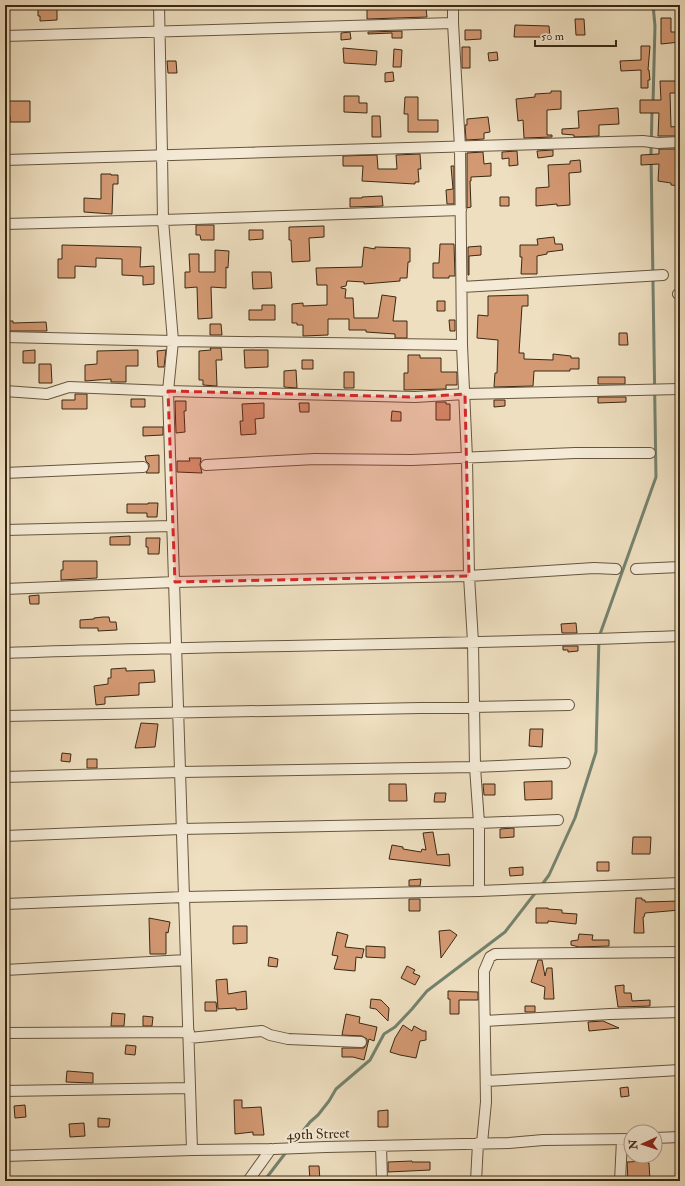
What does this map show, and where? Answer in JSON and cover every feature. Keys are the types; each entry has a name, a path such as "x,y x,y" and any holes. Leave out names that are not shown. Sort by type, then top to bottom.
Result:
{"street":[{"path":"159,5 163,220 174,341 168,391 192,1150"},
{"path":"453,5 460,147 462,344 467,458 469,576 473,642 479,891"},
{"path":"5,36 453,23"},
{"path":"5,160 162,154 642,141 658,143 680,142"},
{"path":"5,224 461,210"},
{"path":"462,287 663,275"},
{"path":"5,337 174,341 462,344"},
{"path":"5,391 47,394 69,386 168,391 415,397 465,394 680,389"},
{"path":"206,465 315,459 412,460 575,453 650,453"},
{"path":"5,473 143,467"},
{"path":"5,530 172,526"},
{"path":"636,569 680,567"},
{"path":"5,589 175,582 469,576 616,568"},
{"path":"5,653 680,636"},
{"path":"5,716 568,705"},
{"path":"5,777 181,772 475,767 565,762"},
{"path":"5,836 181,829 558,820"},
{"path":"5,904 184,897 479,891 680,883"},
{"path":"476,1181 486,1102 484,971 490,957 495,954 680,952"},
{"path":"5,970 186,960"},
{"path":"485,1021 610,1014 680,1012"},
{"path":"5,1033 189,1035 262,1031 270,1035 288,1038 361,1042"},
{"path":"486,1081 680,1070"},
{"path":"5,1091 190,1088"},
{"path":"663,1138 680,1137"},
{"name":"49th Street","path":"5,1156 509,1143 543,1140 623,1139"},
{"path":"381,1146 382,1181"},
{"path":"248,1181 272,1149"},
{"path":"620,1181 623,1160"}],"highlighted area":[{"path":"168,391 415,397 465,394 469,576 175,582"}],"building":[{"path":"38,5 57,5 57,20 40,21 40,16 38,16"},
{"path":"367,8 426,8 427,17 367,19"},
{"path":"661,18 671,18 671,32 680,32 680,42 661,44"},
{"path":"575,19 584,19 585,35 576,35"},
{"path":"515,25 549,26 550,37 514,37"},
{"path":"465,30 481,30 481,39 465,40"},
{"path":"402,31 402,38 392,38 392,33 368,34 368,32"},
{"path":"350,32 351,39 341,40 341,33"},
{"path":"641,46 650,46 648,70 650,80 648,80 648,88 641,88 641,70 621,71 620,61 641,60"},
{"path":"462,47 470,47 470,68 462,68"},
{"path":"343,48 377,51 376,65 344,63"},
{"path":"394,49 402,50 401,67 393,67"},
{"path":"497,52 498,60 489,61 488,53"},
{"path":"167,61 176,61 177,73 168,73"},
{"path":"393,72 394,81 385,82 385,73"},
{"path":"660,81 677,81 678,93 670,93 671,127 680,126 680,136 658,136 659,113 640,113 640,100 661,100"},
{"path":"551,91 561,91 561,109 547,110 547,135 552,135 552,137 524,138 523,120 518,121 516,99 535,97 535,94 551,93"},
{"path":"344,96 359,96 359,103 367,103 367,113 344,112"},
{"path":"405,97 418,97 418,120 438,120 438,132 408,132 408,114 404,114"},
{"path":"8,101 30,101 30,122 10,122 10,116 5,116 5,105 8,105"},
{"path":"618,108 619,124 599,125 599,136 574,137 574,135 562,134 562,129 579,128 578,111"},
{"path":"372,116 380,116 381,137 372,137"},
{"path":"488,117 490,132 484,133 484,139 466,140 465,125 467,125 467,119"},
{"path":"659,149 680,149 680,186 658,181 659,164 641,165 641,155 659,154"},
{"path":"553,150 553,156 538,158 537,151"},
{"path":"517,151 518,165 509,166 509,158 502,159 502,152"},
{"path":"483,152 484,164 491,163 491,176 471,177 471,207 467,208 467,153"},
{"path":"420,154 421,169 418,169 419,182 415,182 415,184 362,181 363,166 343,166 343,156 377,155 378,169 397,169 396,155"},
{"path":"580,160 581,172 569,173 570,205 557,206 557,204 536,206 536,188 549,187 548,165 570,164 570,161"},
{"path":"451,166 454,166 454,204 447,204 446,190 453,189"},
{"path":"101,174 118,175 118,184 113,184 112,214 84,212 84,198 101,199"},
{"path":"382,196 383,206 350,207 350,198"},
{"path":"500,197 509,197 509,206 500,206"},
{"path":"196,225 214,225 214,240 201,240 200,235 196,235"},
{"path":"324,226 324,237 309,238 310,261 292,262 289,227"},
{"path":"249,230 263,230 263,239 249,240"},
{"path":"554,237 555,244 562,244 563,250 547,252 547,254 537,256 537,274 521,274 522,257 520,257 520,245 538,245 537,239"},
{"path":"440,244 454,244 455,276 449,276 449,278 433,278 433,263 439,263"},
{"path":"62,245 141,247 140,267 154,266 154,284 143,285 143,276 122,275 122,259 96,258 96,267 75,266 75,278 58,278 58,259 62,259"},
{"path":"481,246 481,255 469,256 468,275 468,247"},
{"path":"364,247 375,249 375,247 410,248 410,262 408,262 407,278 400,278 400,281 364,284 364,282 347,281 346,286 341,287 346,289 345,298 353,298 354,318 378,318 382,295 396,297 393,321 407,321 407,338 395,338 395,334 366,332 366,330 349,330 349,319 328,319 328,335 303,336 303,325 292,323 292,304 303,303 303,306 327,305 327,285 317,285 316,268 362,267"},
{"path":"215,250 229,251 228,268 226,267 226,288 211,287 212,318 198,319 197,287 185,288 185,272 190,272 189,254 199,254 199,272 215,272"},
{"path":"252,272 271,272 272,288 253,289"},
{"path":"528,295 528,306 522,306 519,353 524,353 524,359 553,360 553,354 571,356 571,358 579,358 579,369 570,369 570,371 534,371 533,386 494,387 495,373 497,373 498,340 477,338 478,315 488,316 488,296"},
{"path":"437,301 445,301 445,311 437,311"},
{"path":"262,305 275,305 275,320 249,320 249,310 262,310"},
{"path":"449,320 455,320 455,331 450,331"},
{"path":"5,321 13,321 13,323 46,322 47,331 5,331"},
{"path":"210,324 221,324 222,335 210,335"},
{"path":"619,333 627,333 628,345 619,345"},
{"path":"210,348 221,348 222,360 216,360 217,386 203,385 203,380 199,380 199,351 211,350"},
{"path":"35,350 35,363 23,363 23,351"},
{"path":"138,350 138,366 126,366 126,382 111,382 111,379 85,381 85,365 97,364 97,351"},
{"path":"166,350 164,367 158,367 157,351"},
{"path":"244,350 268,350 268,367 245,368"},
{"path":"408,355 420,355 420,358 441,358 441,372 457,372 457,385 446,385 446,389 404,390 404,373 408,373"},
{"path":"302,360 313,360 313,369 302,369"},
{"path":"39,364 51,364 52,383 39,383"},
{"path":"296,370 297,388 284,387 284,371"},
{"path":"344,372 354,372 354,388 344,388"},
{"path":"598,377 625,377 625,384 598,384"},
{"path":"75,394 87,394 87,409 62,409 62,400 75,400"},
{"path":"598,397 626,397 626,402 598,403"},
{"path":"131,399 145,399 145,407 131,407"},
{"path":"494,400 505,400 505,406 494,407"},
{"path":"175,401 186,401 186,411 184,411 185,432 176,433"},
{"path":"436,402 446,402 446,404 450,404 450,420 436,420"},
{"path":"264,403 264,418 255,419 256,434 241,435 240,421 243,421 242,404"},
{"path":"299,403 309,403 309,412 300,412"},
{"path":"392,411 401,412 401,421 391,421"},
{"path":"143,427 163,427 163,435 143,436"},
{"path":"159,455 159,473 146,473 149,464 146,461 145,456"},
{"path":"189,458 201,458 200,465 202,473 177,472 177,461 190,461"},
{"path":"158,503 157,517 147,517 147,513 127,513 127,504"},
{"path":"130,536 130,545 110,545 110,537"},
{"path":"146,538 160,538 159,554 148,554"},
{"path":"63,561 97,561 97,578 61,580"},
{"path":"39,595 39,604 30,604 29,596"},
{"path":"109,617 110,622 116,622 117,630 98,631 98,628 80,628 80,620"},
{"path":"576,623 577,633 562,633 561,624"},
{"path":"563,646 578,646 578,651 568,652 568,650 563,650"},
{"path":"126,668 126,671 154,670 155,682 139,683 139,695 105,697 105,704 96,705 94,686 108,684 108,678 111,678 111,669"},
{"path":"141,723 158,724 155,747 135,748"},
{"path":"530,729 543,729 542,747 529,746"},
{"path":"62,753 71,754 70,762 61,761"},
{"path":"87,759 97,759 97,768 87,768"},
{"path":"552,781 552,799 525,800 524,782"},
{"path":"389,784 406,784 407,801 389,801"},
{"path":"483,784 495,784 495,795 484,795"},
{"path":"435,793 446,793 445,802 434,802"},
{"path":"514,828 514,837 500,838 500,829"},
{"path":"433,832 437,855 449,854 450,866 389,859 392,845 403,847 403,849 421,852 422,849 426,850 423,833"},
{"path":"633,837 651,837 650,854 632,854"},
{"path":"597,862 609,862 609,871 597,871"},
{"path":"523,867 523,875 510,876 509,868"},
{"path":"421,879 420,886 409,886 409,880"},
{"path":"636,898 642,898 645,902 680,901 680,910 645,913 643,917 644,933 634,933"},
{"path":"409,899 420,899 420,911 409,911"},
{"path":"536,908 562,910 562,913 577,914 576,924 548,921 548,923 536,923"},
{"path":"149,918 170,922 168,933 166,932 166,954 150,954"},
{"path":"233,926 247,926 247,943 233,944"},
{"path":"450,930 457,935 441,958 439,931"},
{"path":"337,932 348,935 345,947 364,949 362,958 356,957 355,971 334,969 338,956 332,955"},
{"path":"579,934 593,935 592,940 609,940 609,946 579,947 571,945 571,941 578,940"},
{"path":"366,946 385,947 385,958 366,957"},
{"path":"269,957 278,959 277,967 268,966"},
{"path":"538,960 542,960 545,976 547,968 552,968 554,999 544,999 545,987 531,982"},
{"path":"407,966 415,970 413,973 420,976 415,985 401,978"},
{"path":"227,979 228,994 246,991 247,1009 218,1009 216,980"},
{"path":"624,985 624,993 631,993 632,1001 650,1000 650,1006 618,1007 615,986"},
{"path":"448,991 478,992 478,1000 459,1000 459,1014 450,1014 450,999 448,999"},
{"path":"371,999 381,1000 389,1008 388,1021 376,1009 370,1008"},
{"path":"205,1002 216,1002 217,1011 205,1011"},
{"path":"525,1006 535,1006 535,1012 525,1012"},
{"path":"112,1013 125,1014 124,1026 111,1026"},
{"path":"346,1014 360,1017 359,1023 377,1027 374,1041 369,1039 364,1060 353,1057 342,1057 342,1048 364,1048 367,1043 367,1039 362,1036 342,1035"},
{"path":"143,1016 153,1017 152,1026 143,1026"},
{"path":"603,1021 619,1028 589,1031 588,1022"},
{"path":"403,1025 412,1031 414,1026 426,1031 426,1040 420,1041 416,1058 390,1052 395,1038"},
{"path":"126,1045 136,1046 135,1055 125,1054"},
{"path":"67,1071 93,1073 93,1083 66,1082"},
{"path":"628,1087 629,1096 621,1097 620,1088"},
{"path":"234,1100 242,1100 242,1108 261,1107 264,1135 253,1135 253,1132 235,1134"},
{"path":"25,1105 26,1117 15,1118 14,1106"},
{"path":"388,1110 388,1127 378,1127 378,1111"},
{"path":"98,1118 110,1119 109,1127 98,1127"},
{"path":"84,1123 85,1136 70,1137 69,1124"},
{"path":"388,1162 430,1162 430,1170 388,1172"},
{"path":"627,1164 649,1164 650,1181 628,1181"},
{"path":"309,1166 319,1166 320,1181 310,1181"}],"waterway":[{"path":"653,5 655,26 653,103"},
{"path":"541,886 549,875 575,818 596,752 599,637 656,477 651,154 652,111"},
{"path":"292,1145 310,1122 318,1115 336,1089 370,1060 384,1034 395,1027 427,991 505,932 536,892"},
{"path":"264,1181 287,1151"}]}
